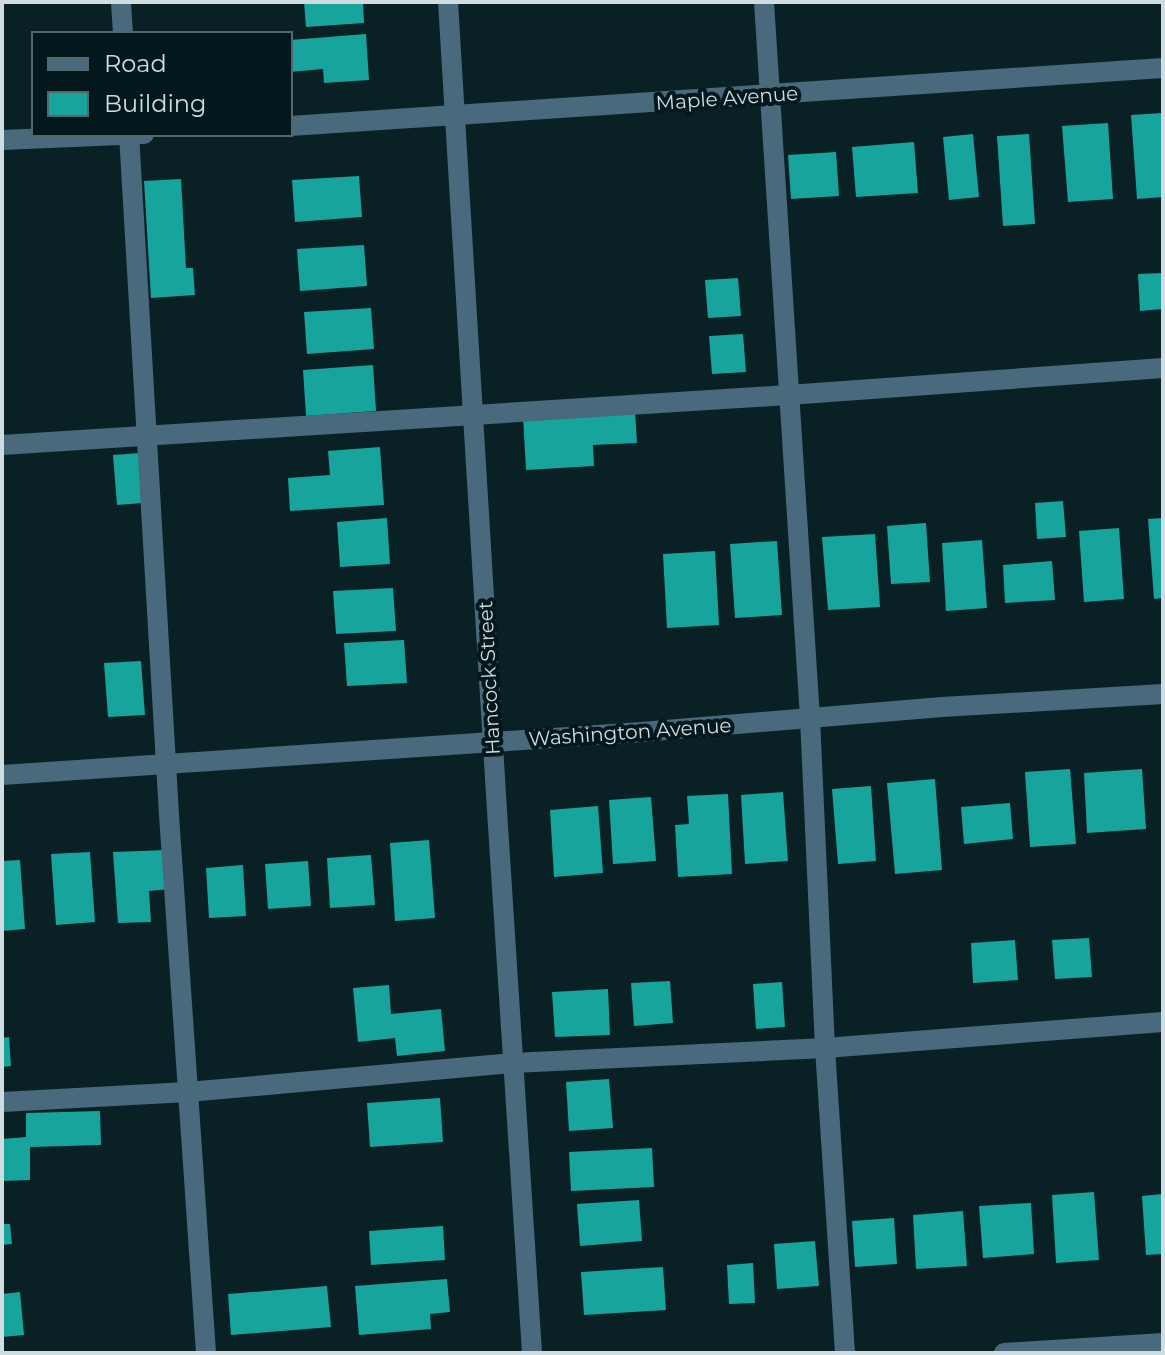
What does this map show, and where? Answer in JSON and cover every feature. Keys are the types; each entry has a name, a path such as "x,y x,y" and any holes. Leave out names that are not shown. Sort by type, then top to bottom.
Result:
{"street":[{"path":"121,2 123,32"},
{"name":"Hancock Street","path":"448,2 532,1353"},
{"path":"764,2 810,718 825,1048 845,1353"},
{"name":"Maple Avenue","path":"292,126 1163,68"},
{"path":"2,140 87,136"},
{"path":"129,136 166,764 206,1353"},
{"path":"2,445 1163,368"},
{"name":"Washington Avenue","path":"2,775 493,742 942,707 1163,694"},
{"path":"2,1102 188,1092 513,1063 825,1048 1163,1022"},
{"path":"1004,1353 1163,1343"}],"building":[{"path":"304,2 363,2 364,23 306,27"},
{"path":"366,34 369,80 324,83 323,69 292,72 292,40"},
{"path":"1163,113 1163,197 1137,199 1131,115"},
{"path":"1108,123 1113,199 1068,202 1062,126"},
{"path":"973,134 979,197 949,200 943,137"},
{"path":"1029,134 1035,224 1003,226 997,136"},
{"path":"914,142 918,193 856,197 852,147"},
{"path":"836,152 839,196 791,199 788,155"},
{"path":"359,176 362,217 295,222 292,180"},
{"path":"181,179 186,268 193,268 195,295 151,298 144,181"},
{"path":"364,245 367,286 300,291 297,249"},
{"path":"1163,273 1163,309 1140,311 1138,274"},
{"path":"738,278 741,316 708,318 705,280"},
{"path":"371,308 374,349 307,354 304,312"},
{"path":"743,334 746,372 712,374 709,336"},
{"path":"373,365 376,411 306,416 303,370"},
{"path":"635,411 637,443 593,445 594,466 526,470 523,416"},
{"path":"380,447 384,505 290,511 288,478 330,475 328,451"},
{"path":"140,453 143,503 117,505 113,455"},
{"path":"1063,501 1066,537 1037,539 1035,503"},
{"path":"387,518 390,564 340,567 337,522"},
{"path":"1163,518 1163,598 1154,599 1148,519"},
{"path":"926,523 930,582 891,584 887,526"},
{"path":"1119,528 1124,599 1084,602 1079,531"},
{"path":"875,534 880,607 828,610 822,537"},
{"path":"982,540 987,608 946,611 942,543"},
{"path":"777,541 782,615 735,618 730,544"},
{"path":"715,551 719,625 667,628 663,554"},
{"path":"1052,561 1055,600 1005,603 1003,565"},
{"path":"393,588 396,631 336,634 333,591"},
{"path":"404,640 407,683 347,686 344,643"},
{"path":"141,661 145,715 108,717 104,663"},
{"path":"1070,769 1076,844 1030,847 1025,772"},
{"path":"1142,769 1146,829 1087,833 1084,773"},
{"path":"935,779 942,870 895,874 887,783"},
{"path":"871,786 876,861 838,864 832,789"},
{"path":"783,792 788,861 745,864 741,795"},
{"path":"728,794 732,874 678,877 675,825 689,824 687,796"},
{"path":"651,797 656,861 613,864 609,800"},
{"path":"1010,803 1013,839 964,844 961,807"},
{"path":"598,806 603,873 554,877 550,810"},
{"path":"429,840 435,918 395,921 390,843"},
{"path":"167,850 170,889 149,891 151,922 118,923 113,852"},
{"path":"90,852 95,922 56,925 51,854"},
{"path":"371,855 375,905 330,908 327,858"},
{"path":"20,860 25,929 2,931 2,861"},
{"path":"308,861 311,906 268,909 265,864"},
{"path":"243,865 246,916 209,918 206,868"},
{"path":"1089,938 1092,977 1055,979 1052,940"},
{"path":"1015,940 1018,980 973,983 971,943"},
{"path":"670,981 673,1023 634,1026 631,983"},
{"path":"782,982 785,1027 756,1029 753,984"},
{"path":"389,985 391,1014 441,1009 445,1051 397,1056 395,1038 358,1042 353,988"},
{"path":"608,989 610,1035 555,1037 552,992"},
{"path":"9,1037 11,1066 2,1067 2,1038"},
{"path":"609,1079 613,1128 569,1131 566,1082"},
{"path":"440,1098 443,1142 370,1147 367,1103"},
{"path":"100,1111 101,1145 30,1147 30,1180 2,1181 2,1139 26,1137 26,1113"},
{"path":"652,1148 654,1187 571,1191 569,1152"},
{"path":"1094,1192 1099,1260 1056,1263 1052,1195"},
{"path":"1163,1194 1163,1254 1146,1255 1142,1196"},
{"path":"639,1200 642,1241 580,1246 577,1204"},
{"path":"1031,1203 1034,1254 983,1258 979,1206"},
{"path":"963,1211 967,1266 916,1269 913,1215"},
{"path":"894,1218 897,1264 855,1267 852,1221"},
{"path":"2,1224 10,1224 12,1244 2,1245"},
{"path":"443,1226 445,1260 371,1265 369,1231"},
{"path":"815,1241 819,1286 777,1289 774,1244"},
{"path":"753,1263 755,1303 729,1304 727,1265"},
{"path":"663,1267 666,1310 584,1315 581,1272"},
{"path":"447,1279 450,1312 430,1314 431,1329 359,1335 355,1286"},
{"path":"327,1286 331,1327 231,1335 228,1294"},
{"path":"20,1292 24,1335 2,1337 2,1294"}]}
